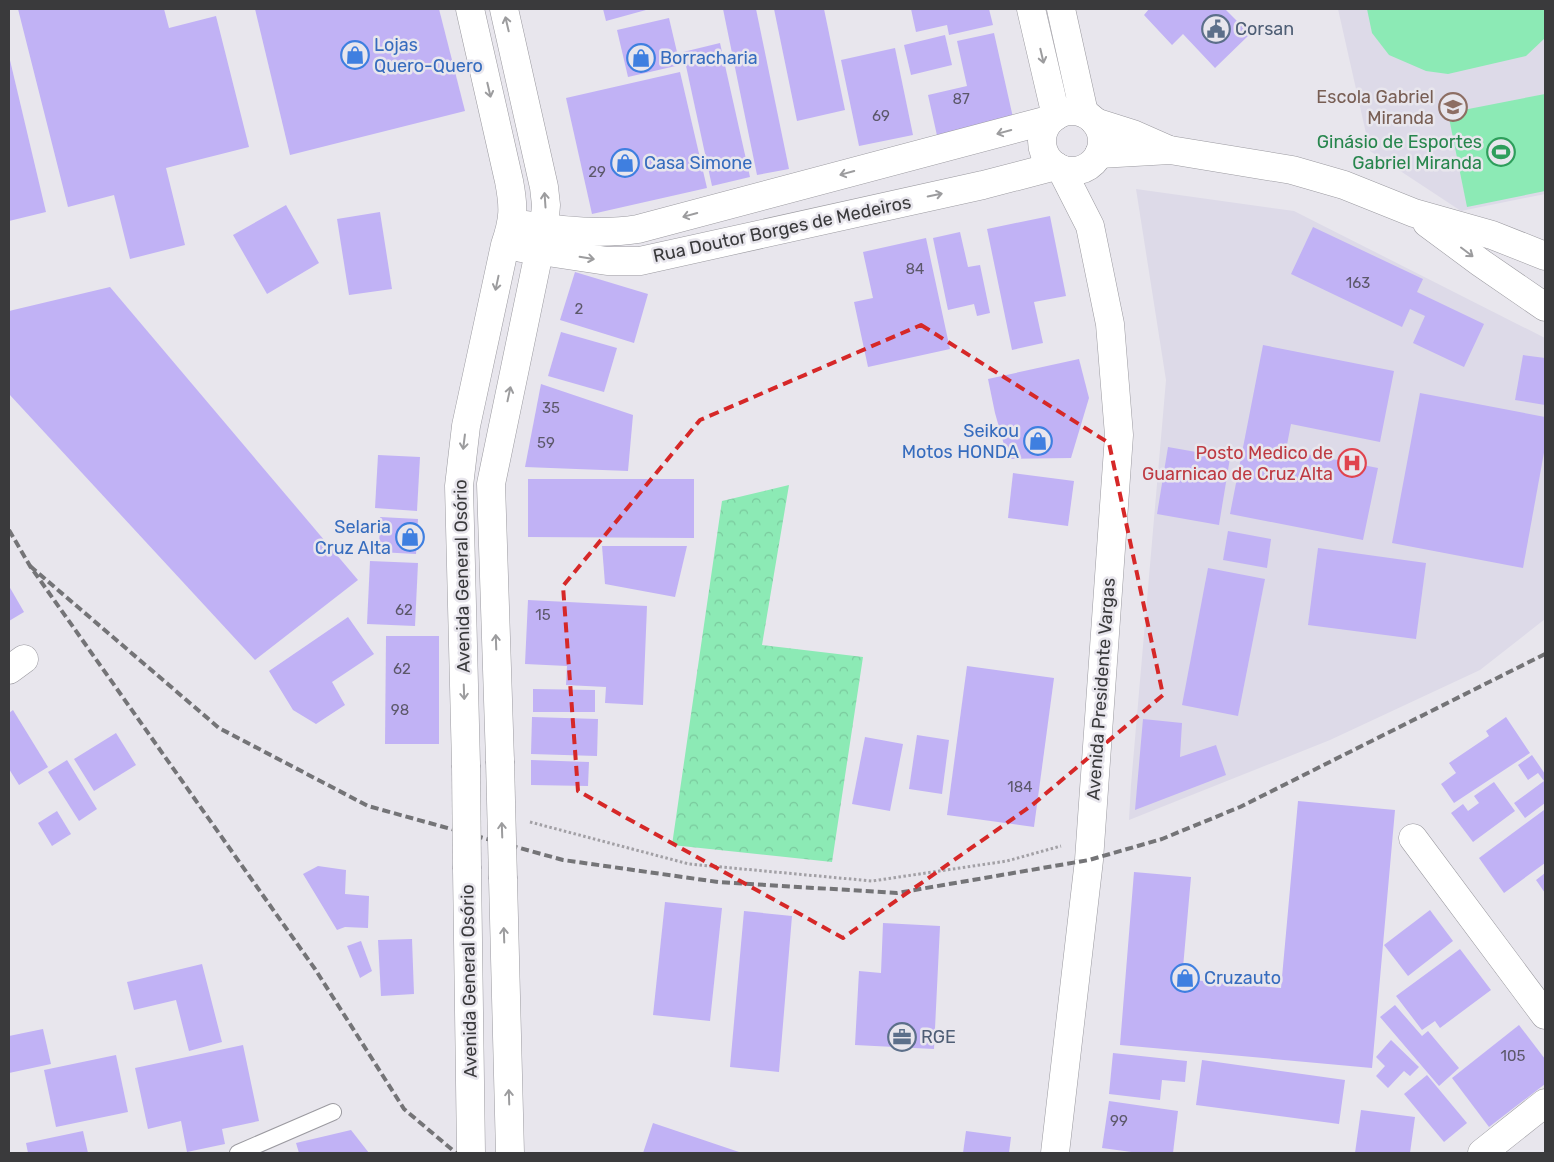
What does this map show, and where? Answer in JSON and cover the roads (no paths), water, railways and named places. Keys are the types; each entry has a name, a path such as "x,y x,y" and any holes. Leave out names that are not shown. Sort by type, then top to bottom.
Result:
{"main road":[{"name":"Avenida General Osório","path":"470,9 510,180 512,198 509,234 466,426 460,478 471,1153"},
{"name":"Avenida General Osório","path":"504,9 544,187 546,205 541,240 492,484 510,1150"},
{"path":"1031,9 1054,117"},
{"path":"1061,9 1089,118 1100,132 1102,144 1096,158 1084,169 1072,172 1058,168 1046,156 1042,144 1044,130 1054,117 1070,111 1089,118 1133,134 1170,150 1292,170 1344,185 1414,213 1492,235 1545,256"},
{"name":"Rua Doutor Borges de Medeiros","path":"541,240 621,232 1054,117"},
{"path":"1096,158 1170,150"},
{"name":"Avenida Presidente Vargas","path":"1055,1153 1090,837 1118,435 1110,324 1090,226 1096,158"},
{"name":"Rua Doutor Borges de Medeiros","path":"509,234 541,240 607,262 640,261 1058,168"},
{"name":"Avenida Presidente Vargas","path":"1058,168 1090,226"},
{"path":"1414,213 1480,263 1545,307"},
{"path":"621,232 625,262"},
{"path":"462,613 495,613"},
{"path":"1414,838 1545,1015"},
{"path":"1482,1153 1545,1104"}],"lane":[{"path":"238,1153 333,1112"}],"railway":[{"path":"9,530 30,566 315,969 404,1109 456,1153"},
{"path":"30,566 219,728 368,806 563,860 718,882 897,893 1089,860 1162,839 1240,807 1545,654"}],"place":[{"name":"Corsan","path":"1216,29"},
{"name":"Lojas Quero-Quero","path":"355,55"},
{"name":"Borracharia","path":"641,58"},
{"name":"Escola Gabriel Miranda","path":"1453,107"},
{"name":"Ginásio de Esportes Gabriel Miranda","path":"1501,152"},
{"name":"Casa Simone","path":"625,163"},
{"name":"Seikou Motos HONDA","path":"1038,441"},
{"name":"Posto Medico de Guarnicao de Cruz Alta","path":"1352,463"},
{"name":"Selaria Cruz Alta","path":"410,537"},
{"name":"Cruzauto","path":"1185,978"},
{"name":"RGE","path":"902,1037"}]}
